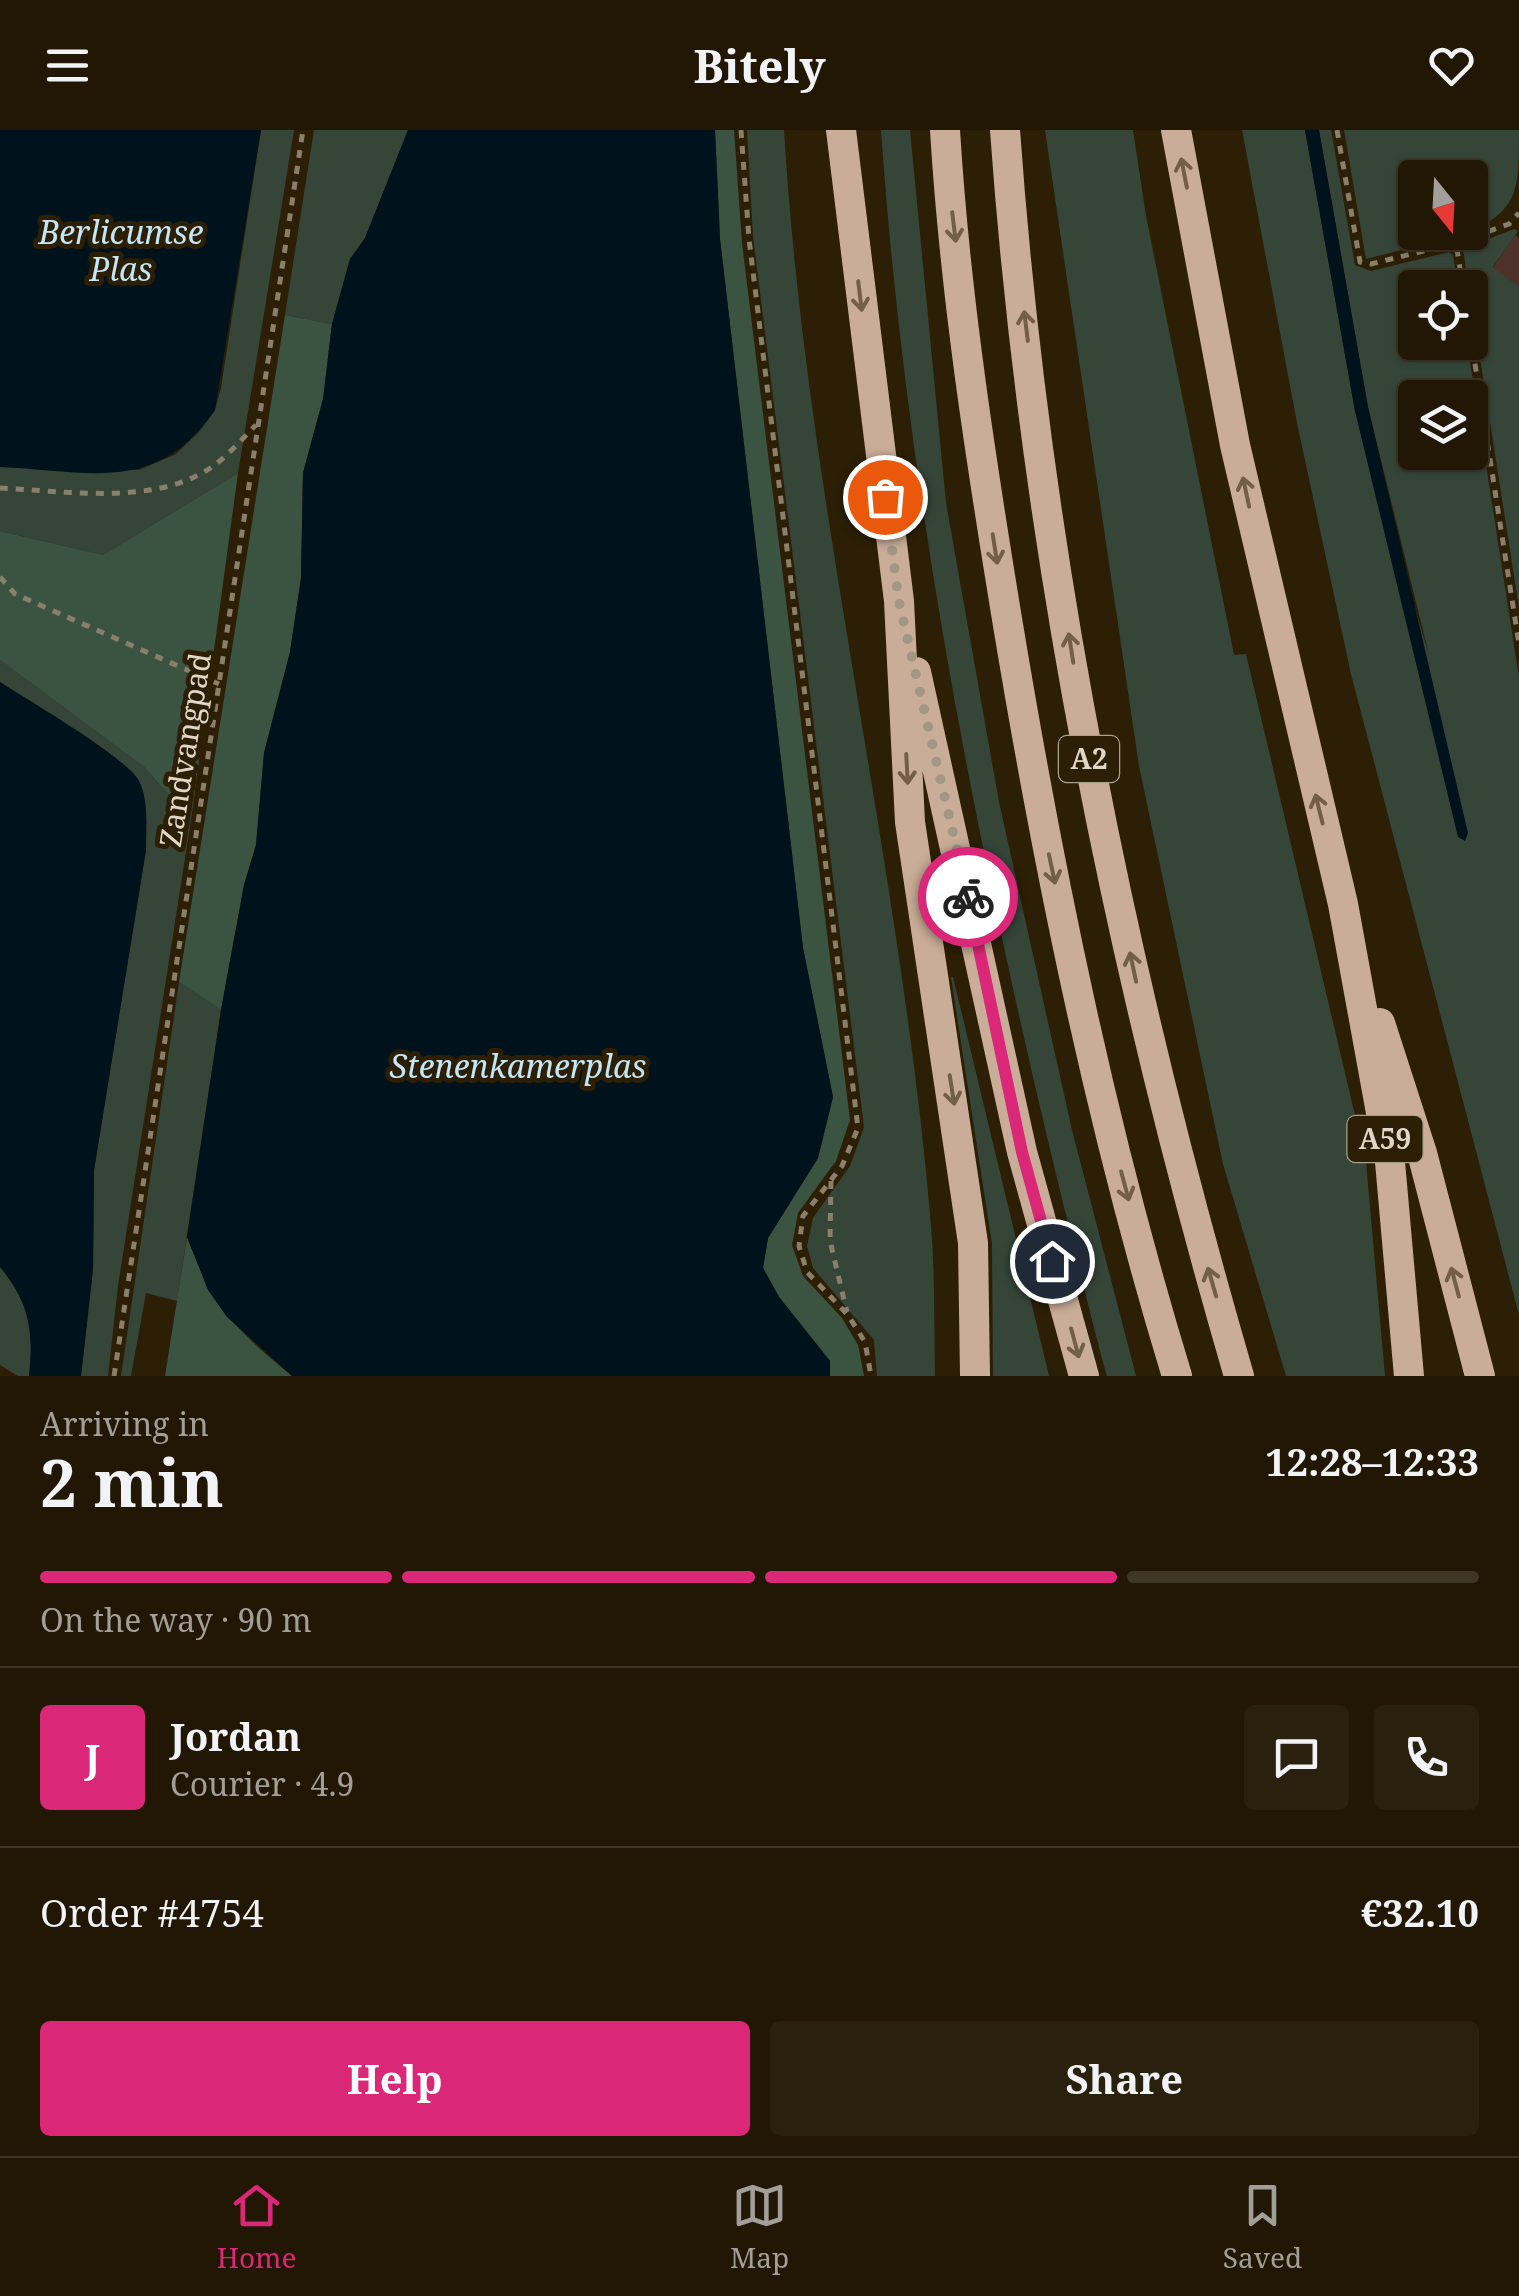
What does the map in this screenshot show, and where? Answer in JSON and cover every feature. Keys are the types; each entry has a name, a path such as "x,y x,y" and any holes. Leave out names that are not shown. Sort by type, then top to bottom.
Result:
{"highway":[{"path":"841,130 899,602 910,822 973,1244 974,1376"},
{"name":"A2","path":"945,130 987,497 1036,793 1107,1120 1178,1376"},
{"name":"A2","path":"1006,130 1045,488 1092,782 1164,1108 1239,1376"},
{"path":"1176,130 1239,463 1343,904 1422,1153 1480,1376"},
{"path":"899,602 949,810 1022,1152 1084,1376"},
{"name":"A59","path":"1343,904 1390,1162 1409,1376"}],"path":[{"name":"Zandvangpad","path":"114,1376 303,130"},
{"path":"741,130 749,238 858,1128 842,1166 803,1216 799,1246 808,1272 848,1315 865,1342 871,1376"},
{"path":"1337,130 1360,262 1370,264 1427,250"},
{"path":"1488,232 1509,224 1519,214"},
{"path":"1474,360 1519,644"},
{"path":"0,488 105,492 163,486 214,466 256,425"},
{"path":"0,577 15,594 219,684"},
{"path":"831,1180 830,1242 848,1315"}],"green space":[{"path":"261,130 294,130 238,473 103,555 0,531 0,467 139,470 176,454 215,410"},
{"path":"314,130 408,130 365,238 350,259 332,324 285,315"},
{"path":"715,130 734,130 742,243 850,1120 836,1161 798,1213 792,1245 803,1276 842,1318 858,1345 864,1376 830,1376 830,1361 779,1297 763,1268 768,1238 818,1158 833,1097 803,948 720,239"},
{"path":"747,130 784,130 795,268 812,405 917,1088 932,1244 935,1376 877,1376 874,1340 813,1268 807,1246 813,1218 850,1166 864,1127 753,236"},
{"path":"881,130 910,130 946,503 999,802 1072,1130 1136,1376 1107,1376 994,903 913,441"},
{"path":"1045,130 1133,130 1146,216 1234,655 1246,654 1366,1162 1385,1376 1286,1376 1223,1164 1139,766"},
{"path":"1242,130 1305,130 1355,411 1429,655 1368,407 1319,130 1331,130 1355,265 1371,271 1449,252 1453,255 1455,270 1398,270 1398,360 1470,360 1473,380 1398,380 1398,470 1487,470 1519,677 1519,1315 1351,674 1297,423"},
{"path":"1344,130 1519,130 1513,195 1488,222 1488,160 1398,160 1398,250 1401,250 1366,259"},
{"path":"1518,231 1493,267 1519,286 1519,608 1488,409 1488,380 1483,380 1480,360 1488,360 1488,270 1466,270 1463,250 1488,250 1488,239"},
{"path":"285,315 332,324 323,399 303,473 301,578 290,652 264,753 256,845 244,885 221,1010 179,982"},
{"path":"238,473 191,820 144,767 0,660 0,531 103,555"},
{"path":"0,660 144,767 191,820 118,1286 108,1376 81,1376 93,1269 94,1170 146,850 117,760 0,682"},
{"path":"951,977 1049,1376 993,1376 992,1244"},
{"path":"179,982 221,1010 177,1301 146,1293 131,1376 121,1376"},
{"path":"187,1237 207,1282 228,1315 292,1376 165,1376"},
{"path":"0,1267 18,1293 28,1317 29,1376 18,1376 0,1365"}],"water":[{"name":"Berlicumse Plas","path":"0,130 261,130 215,410 193,437 169,455 120,472 0,467"},
{"name":"Stenenkamerplas","path":"408,130 715,130 720,239 803,948 833,1097 818,1158 768,1238 763,1268 779,1297 830,1361 830,1376 292,1376 227,1317 208,1290 187,1237 221,1010 244,885 256,845 264,753 290,652 301,578 303,473 323,399 332,324 350,259 365,238"},
{"path":"1305,130 1319,130 1368,407 1468,833 1465,841 1458,837 1355,411"},
{"path":"0,682 116,758 139,781 146,806 146,850 94,1170 93,1269 81,1376 29,1376 31,1345 27,1318 17,1292 0,1267"}],"building":[{"path":"1515,235 1519,238 1519,286 1493,268"}],"way so far":[{"path":"885,497 899,602 968,897"}],"route":[{"path":"968,897 1022,1152 1052,1261"}]}
